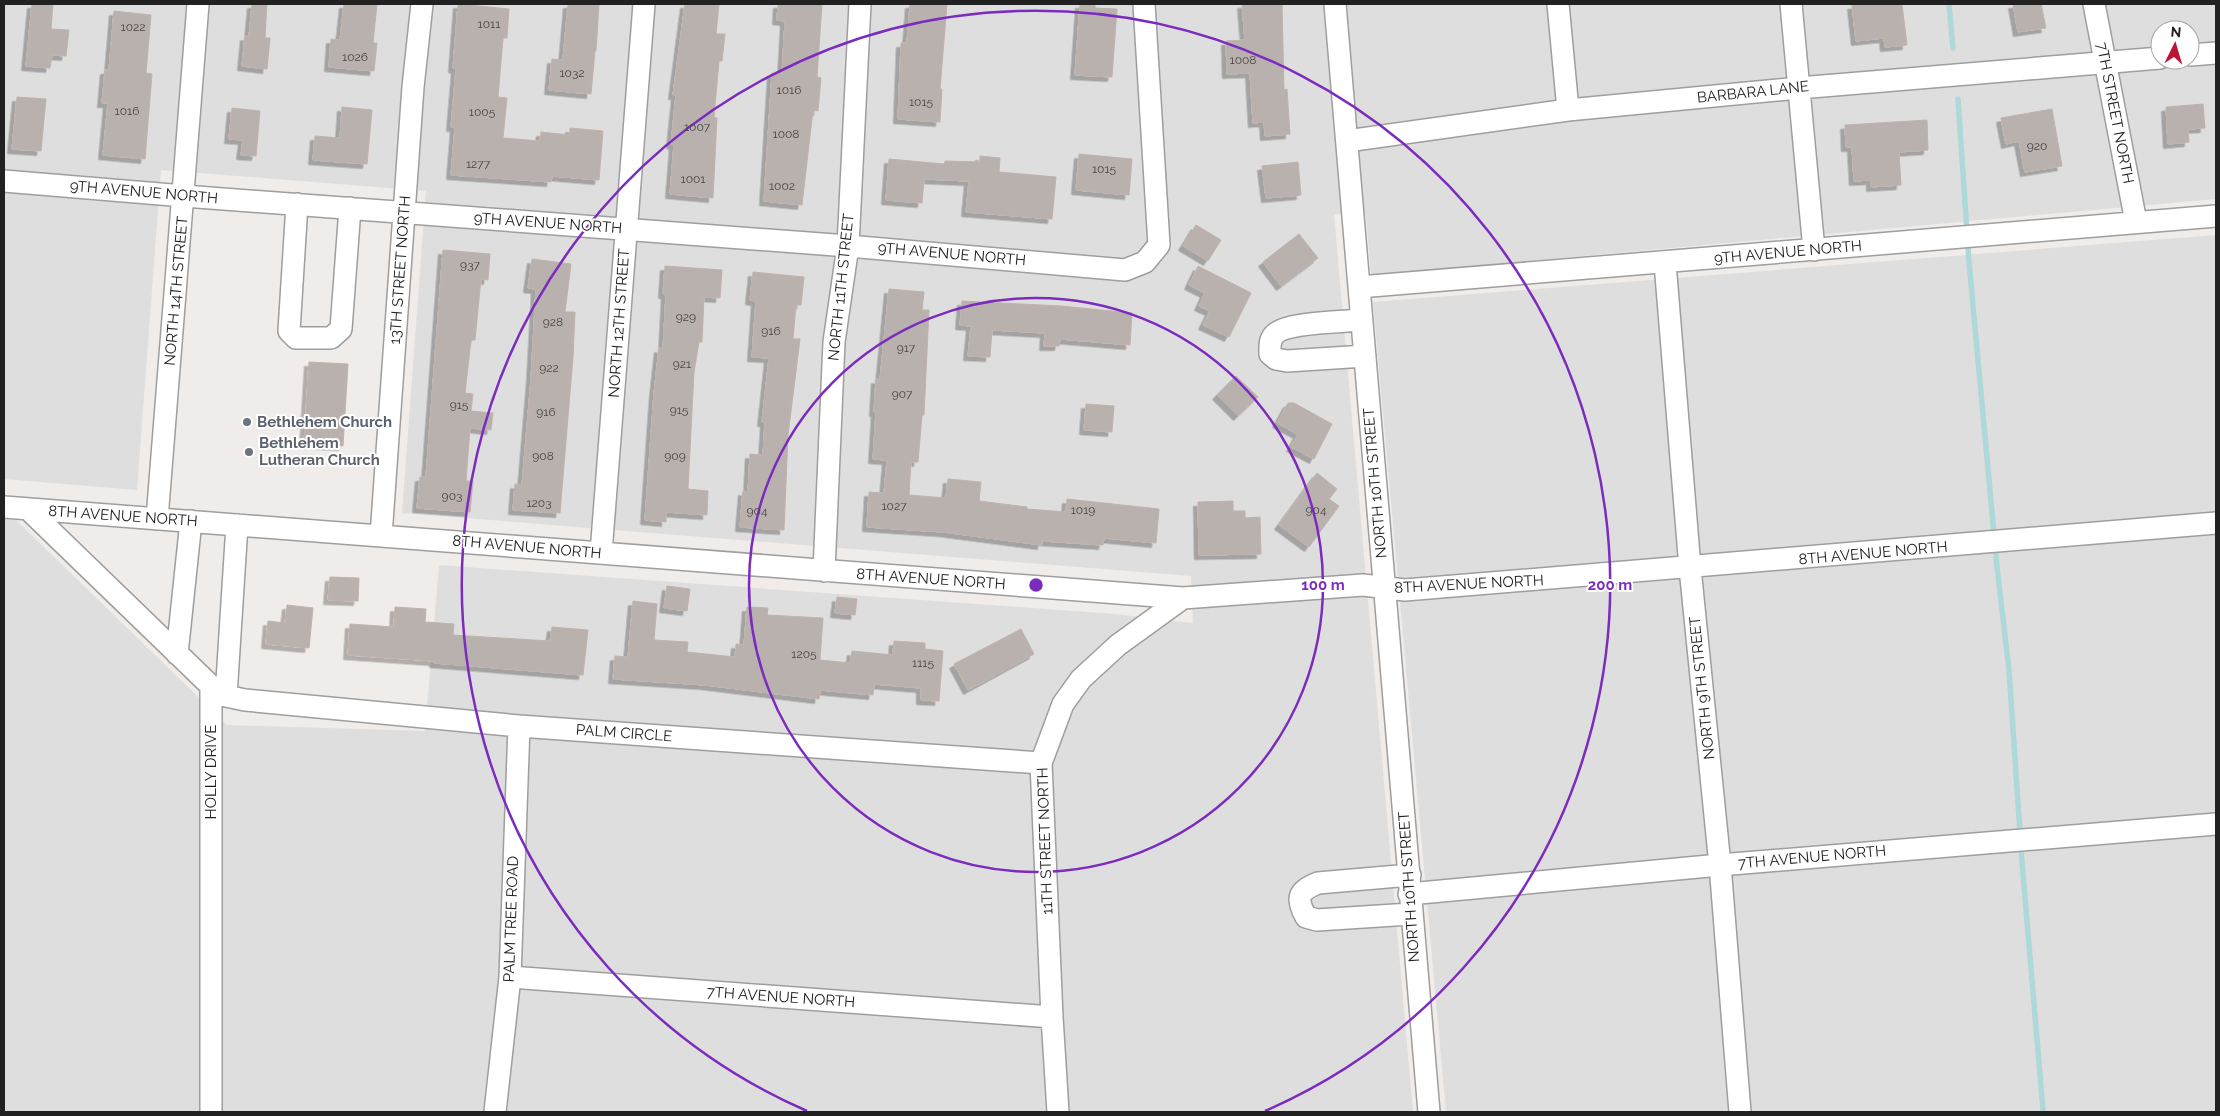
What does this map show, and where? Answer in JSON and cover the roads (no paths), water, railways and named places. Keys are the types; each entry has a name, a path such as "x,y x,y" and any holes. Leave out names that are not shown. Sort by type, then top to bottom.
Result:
{"street":[{"name":"NORTH 14TH STREET","path":"157,519 198,4"},
{"name":"13TH STREET NORTH","path":"381,536 413,87 422,4"},
{"name":"NORTH 12TH STREET","path":"602,553 644,4"},
{"name":"NORTH 11TH STREET","path":"824,571 834,342 848,246 860,4"},
{"name":"9TH AVENUE NORTH","path":"4,181 848,246 1125,270 1145,262 1159,245 1144,4"},
{"name":"NORTH 10TH STREET","path":"1335,4 1429,1112"},
{"path":"1558,4 1568,110"},
{"path":"1791,4 1814,250"},
{"name":"7TH STREET NORTH","path":"2094,4 2136,222"},
{"path":"2200,55 2216,53"},
{"name":"BARBARA LANE","path":"1347,141 1568,110 1799,88 2150,59"},
{"path":"297,204 289,331 296,338 332,338 341,329 350,208"},
{"name":"9TH AVENUE NORTH","path":"1359,287 2216,216"},
{"name":"NORTH 9TH STREET","path":"1665,263 1690,568 1720,865 1740,1112"},
{"path":"1361,320 1287,327 1274,333 1270,342 1270,354 1276,359 1287,361 1365,356"},
{"name":"8TH AVENUE NORTH","path":"4,507 1183,598 1362,585 1405,590 1690,568 2216,523"},
{"path":"28,509 177,654 218,691"},
{"path":"177,654 191,521"},
{"name":"HOLLY DRIVE","path":"211,1112 218,691 237,525"},
{"name":"11TH STREET NORTH","path":"1058,1112 1041,763 1063,704 1081,679 1118,646 1183,598"},
{"name":"PALM CIRCLE","path":"218,691 254,701 519,726 1041,763"},
{"name":"PALM TREE ROAD","path":"496,1112 510,977 519,726"},
{"name":"7TH AVENUE NORTH","path":"1410,894 1720,865 2216,824"},
{"name":"7TH AVENUE NORTH","path":"510,977 1052,1016"}],"waterway":[{"path":"1949,4 1953,48"},
{"path":"1958,99 1969,262 1997,567 2009,670 2022,862 2043,1110"}],"place":[{"name":"Bethlehem Church","path":"247,422"},
{"name":"Bethlehem Lutheran Church","path":"249,452"}]}
